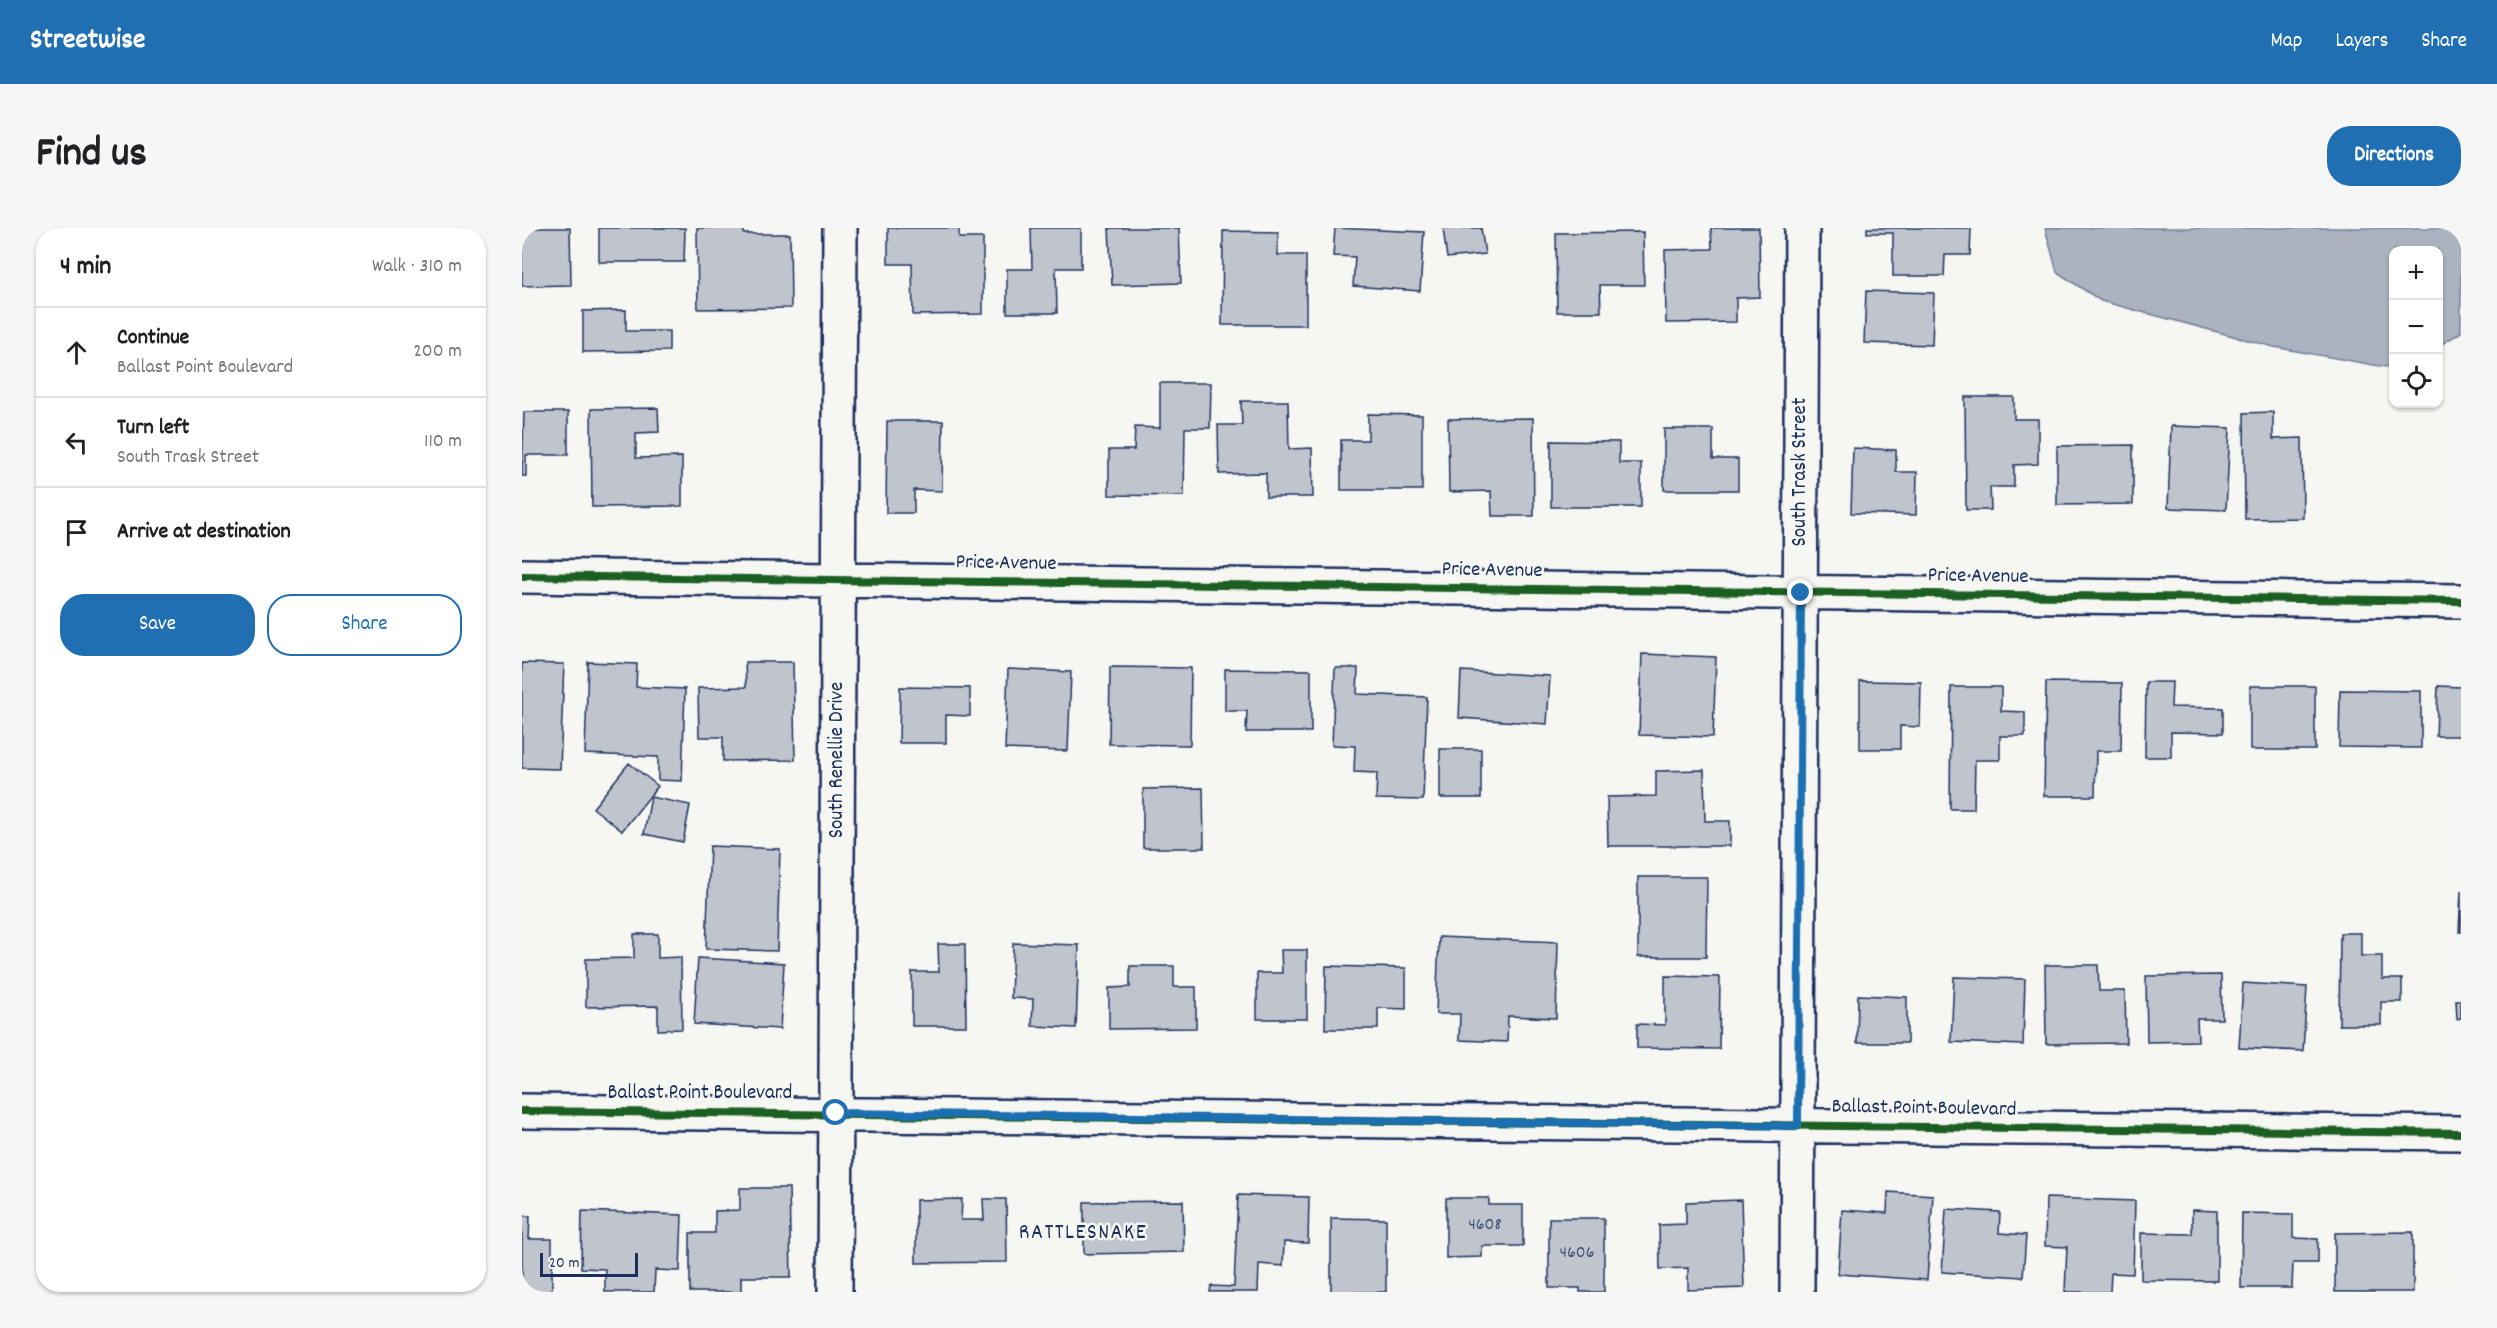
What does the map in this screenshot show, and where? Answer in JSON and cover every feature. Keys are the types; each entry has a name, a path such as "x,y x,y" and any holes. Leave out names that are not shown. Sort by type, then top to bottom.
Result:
{"street":[{"name":"South Renellie Drive","path":"835,1292 840,228"},
{"name":"South Trask Street","path":"1797,1292 1802,228"},
{"name":"Price Avenue","path":"522,576 2461,601"},
{"name":"Ballast Point Boulevard","path":"522,1111 2461,1133"}],"shaded area":[{"path":"2045,228 2461,228 2461,332 2443,343 2443,246 2389,246 2389,366 2385,367 2274,347 2101,301 2057,272"}],"building":[{"path":"522,228 570,228 571,285 522,286"},
{"path":"599,228 685,228 684,262 599,262"},
{"path":"697,228 744,228 744,234 790,234 791,308 698,309"},
{"path":"888,228 959,228 959,238 983,238 983,314 913,315 912,264 888,264"},
{"path":"1031,228 1081,228 1081,268 1056,268 1057,313 1007,313 1007,269 1032,269"},
{"path":"1109,228 1179,228 1181,283 1112,285"},
{"path":"1335,228 1424,232 1420,291 1353,286 1355,257 1333,256"},
{"path":"1443,228 1481,228 1485,254 1447,258"},
{"path":"1711,228 1759,228 1760,297 1736,298 1736,322 1666,323 1665,250 1712,249"},
{"path":"1867,228 1971,228 1970,255 1945,255 1944,276 1893,276 1893,233 1867,233"},
{"path":"1223,231 1278,232 1278,255 1306,255 1306,325 1222,325"},
{"path":"1643,232 1644,285 1600,285 1601,312 1557,312 1556,233"},
{"path":"1866,291 1934,293 1932,345 1864,343"},
{"path":"626,310 626,331 669,331 669,351 583,352 583,311"},
{"path":"1160,383 1211,383 1210,428 1185,428 1184,496 1109,495 1109,450 1134,450 1135,427 1160,428"},
{"path":"1965,397 2014,397 2014,419 2038,419 2038,464 2014,465 2014,487 1990,487 1991,510 1966,510"},
{"path":"1241,401 1288,401 1289,449 1312,448 1313,497 1266,497 1266,473 1219,474 1218,425 1242,425"},
{"path":"658,408 659,432 636,433 636,458 682,457 682,506 592,507 591,409"},
{"path":"524,412 568,412 568,455 526,455 526,476 522,476"},
{"path":"2273,412 2273,439 2302,438 2303,518 2245,519 2244,413"},
{"path":"1368,414 1422,415 1422,490 1341,490 1341,440 1368,440"},
{"path":"1533,418 1534,516 1492,516 1491,491 1449,492 1448,419"},
{"path":"887,421 943,421 942,491 914,490 914,513 886,513"},
{"path":"2171,426 2230,428 2226,510 2168,508"},
{"path":"1664,429 1713,429 1713,459 1738,459 1738,490 1664,490"},
{"path":"1551,441 1619,442 1619,463 1641,463 1641,507 1551,507"},
{"path":"2133,445 2133,504 2057,505 2057,446"},
{"path":"1853,448 1896,450 1896,472 1917,472 1916,515 1851,513"},
{"path":"1642,654 1716,657 1713,737 1639,735"},
{"path":"588,662 637,664 636,687 685,689 682,781 658,780 658,757 585,754"},
{"path":"745,662 793,662 795,760 723,761 723,737 699,737 698,688 746,687"},
{"path":"522,663 564,664 560,769 522,768"},
{"path":"1110,667 1191,668 1190,745 1109,744"},
{"path":"1335,668 1358,668 1357,694 1427,697 1423,800 1376,799 1377,773 1354,772 1355,746 1332,745"},
{"path":"1008,669 1071,672 1068,751 1005,749"},
{"path":"1225,669 1311,670 1311,732 1246,732 1247,711 1225,711"},
{"path":"1461,671 1550,676 1547,724 1459,718"},
{"path":"1860,681 1921,682 1920,727 1900,726 1900,749 1860,749"},
{"path":"2046,682 2122,683 2121,751 2096,751 2095,796 2044,796"},
{"path":"2146,682 2172,682 2171,707 2223,708 2223,733 2171,732 2171,757 2145,757"},
{"path":"2250,686 2315,686 2315,750 2250,750"},
{"path":"2438,686 2461,687 2461,736 2436,736"},
{"path":"900,687 970,688 970,716 946,715 946,743 899,743"},
{"path":"1951,687 2001,687 2001,711 2025,712 2025,736 2000,736 2000,760 1975,760 1974,809 1950,809"},
{"path":"2340,690 2421,691 2421,748 2339,747"},
{"path":"1440,749 1481,749 1481,798 1440,798"},
{"path":"629,763 658,786 622,831 593,808"},
{"path":"1704,770 1705,821 1730,821 1730,846 1608,846 1607,797 1656,796 1656,771"},
{"path":"1203,788 1204,848 1143,848 1143,789"},
{"path":"651,797 690,805 683,842 644,834"},
{"path":"710,846 780,849 777,951 706,949"},
{"path":"1638,877 1707,877 1706,957 1638,957"},
{"path":"2461,891 2461,932 2459,932"},
{"path":"2340,933 2361,933 2361,956 2382,956 2382,979 2402,979 2402,1002 2381,1002 2381,1025 2339,1025"},
{"path":"634,934 658,934 658,958 681,957 682,1029 658,1030 658,1006 586,1007 586,959 634,958"},
{"path":"1439,937 1558,942 1556,1018 1508,1016 1507,1042 1459,1040 1460,1014 1436,1014"},
{"path":"1013,943 1079,945 1076,1028 1032,1026 1033,999 1011,998"},
{"path":"938,944 965,944 966,1026 912,1026 912,972 939,972"},
{"path":"1281,950 1307,950 1307,1019 1257,1019 1257,973 1282,973"},
{"path":"698,958 784,963 780,1029 694,1024"},
{"path":"2045,965 2098,965 2099,991 2125,991 2126,1043 2046,1044"},
{"path":"1130,966 1174,966 1174,987 1196,987 1196,1028 1109,1029 1109,988 1130,987"},
{"path":"1326,966 1406,968 1406,1009 1378,1008 1378,1029 1325,1029"},
{"path":"2221,975 2222,1019 2197,1019 2198,1041 2147,1042 2146,976"},
{"path":"1665,976 1720,977 1719,1049 1637,1048 1637,1024 1665,1025"},
{"path":"1954,977 2025,979 2023,1045 1951,1042"},
{"path":"2243,983 2307,987 2303,1051 2239,1048"},
{"path":"1858,995 1907,997 1907,1043 1857,1043"},
{"path":"2456,1000 2461,1000 2461,1018 2457,1019"},
{"path":"740,1188 789,1188 791,1277 741,1277 741,1292 690,1292 690,1233 715,1233 715,1211 740,1210"},
{"path":"1888,1192 1933,1195 1927,1280 1838,1274 1842,1210 1887,1213"},
{"path":"1238,1195 1309,1197 1308,1243 1284,1242 1283,1266 1259,1264 1258,1292 1210,1292 1211,1286 1234,1287"},
{"path":"1446,1198 1489,1198 1489,1205 1523,1205 1523,1246 1482,1246 1482,1257 1446,1258"},
{"path":"2046,1198 2135,1201 2133,1274 2111,1273 2110,1292 2065,1292 2067,1247 2045,1246"},
{"path":"962,1199 961,1220 984,1220 983,1199 1006,1199 1007,1262 916,1263 916,1200"},
{"path":"1741,1200 1744,1288 1688,1290 1688,1268 1660,1269 1659,1225 1686,1224 1686,1202"},
{"path":"1183,1201 1184,1252 1084,1254 1084,1202"},
{"path":"1946,1209 2000,1212 1999,1233 2026,1235 2023,1277 1942,1272"},
{"path":"2192,1210 2217,1211 2217,1281 2141,1280 2141,1233 2192,1234"},
{"path":"582,1211 682,1215 680,1271 655,1270 654,1292 605,1292 605,1269 581,1268"},
{"path":"2242,1213 2293,1214 2293,1238 2318,1239 2318,1263 2293,1263 2292,1288 2241,1288"},
{"path":"522,1216 530,1216 529,1239 552,1239 552,1292 522,1292"},
{"path":"1331,1218 1386,1219 1386,1292 1331,1292"},
{"path":"1549,1218 1604,1218 1604,1292 1580,1292 1580,1288 1549,1288"},
{"path":"2413,1232 2413,1292 2335,1292 2335,1233"}],"cycle path":[{"path":"522,576 2461,601"},
{"path":"522,1111 2461,1133"}],"district":[{"name":"RATTLESNAKE","path":"1083,1233"}],"route":[{"path":"836,1113 1798,1126 1801,593"}]}
